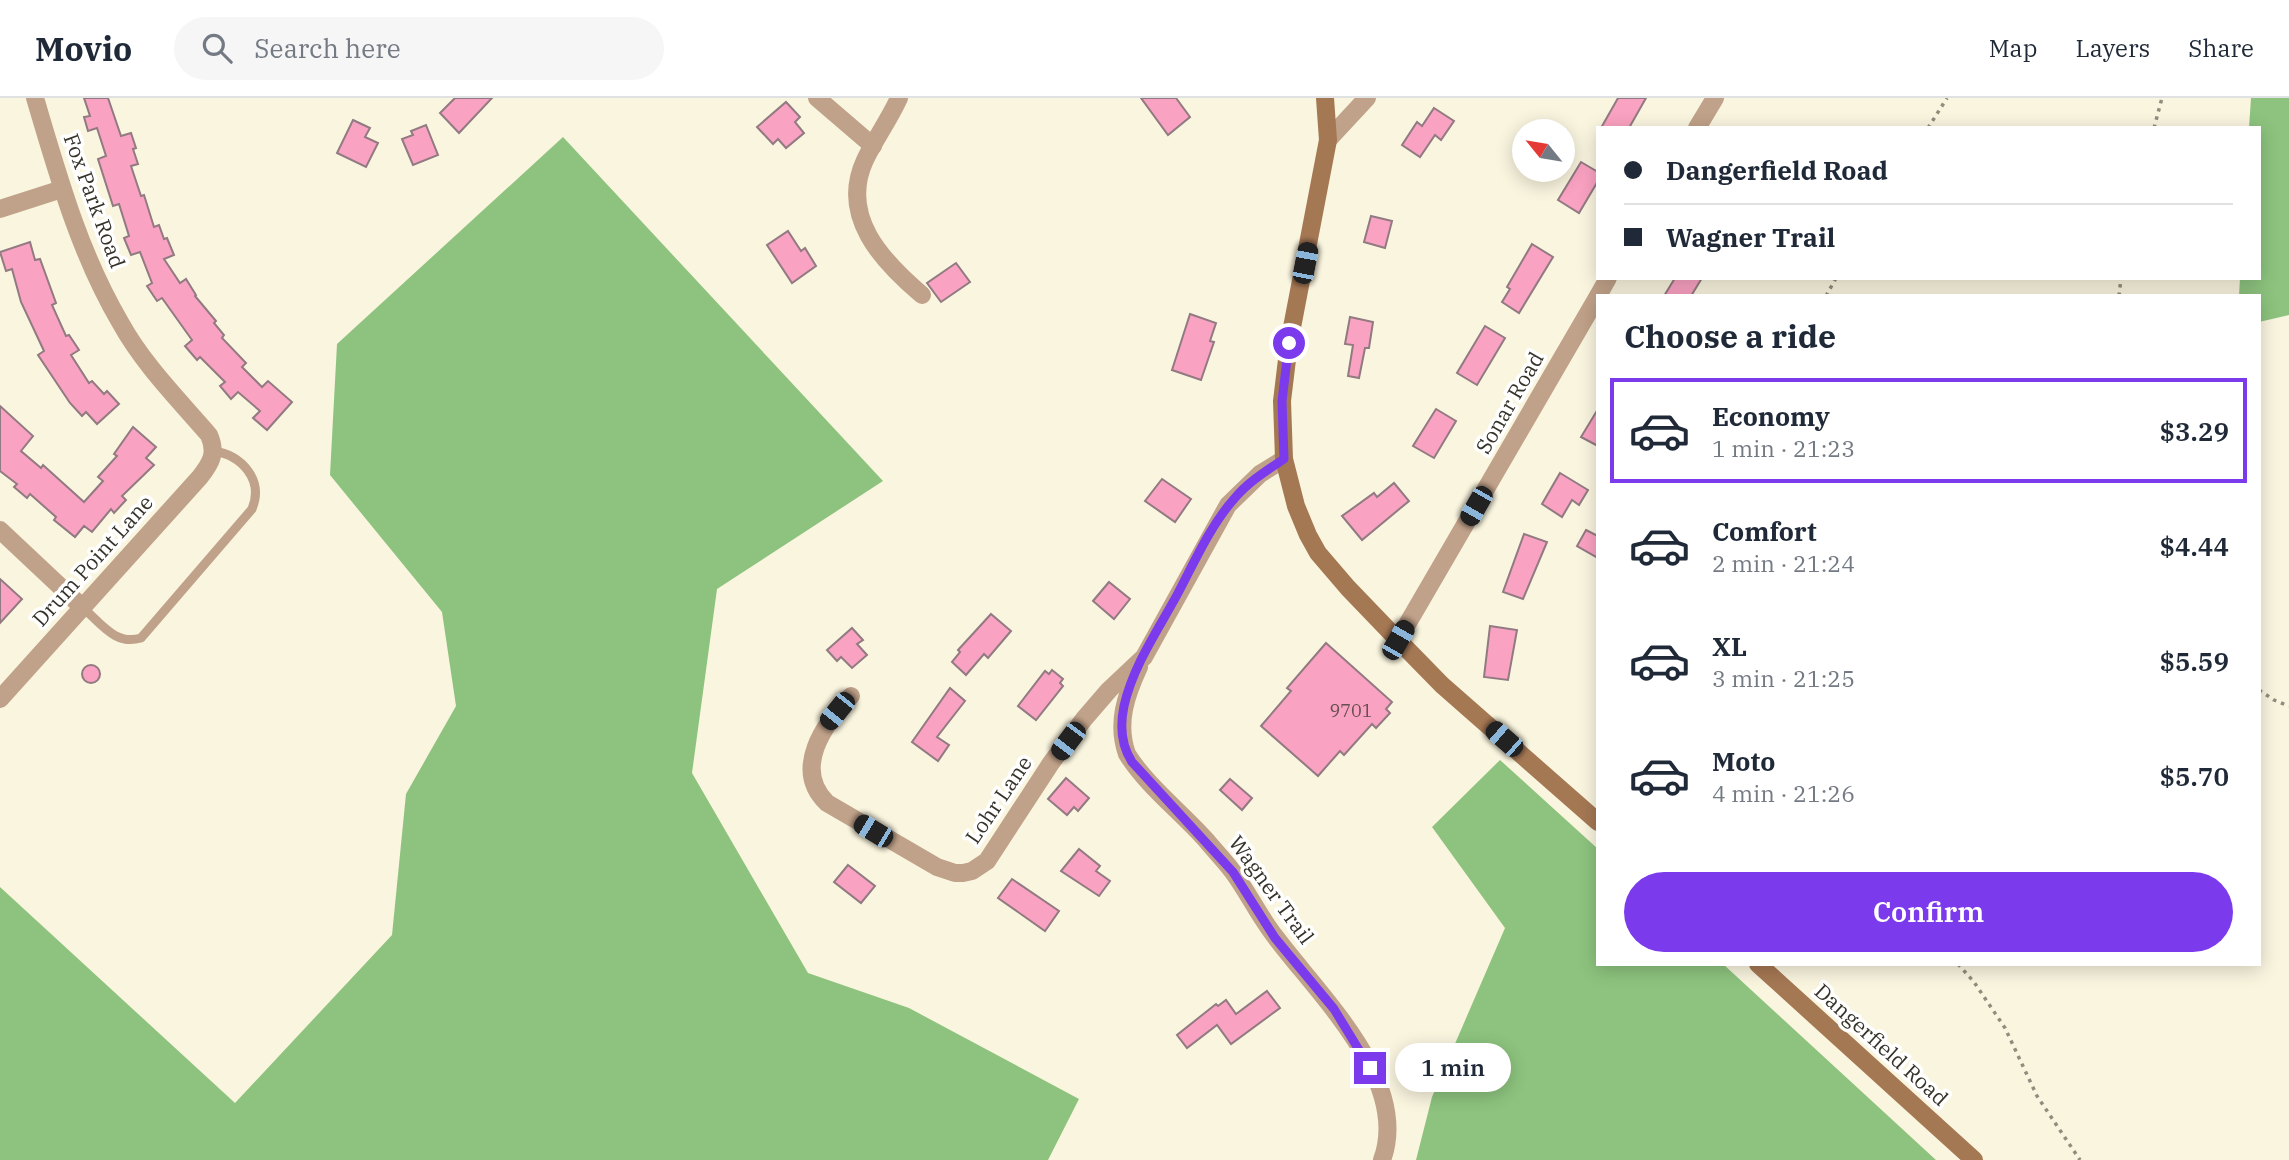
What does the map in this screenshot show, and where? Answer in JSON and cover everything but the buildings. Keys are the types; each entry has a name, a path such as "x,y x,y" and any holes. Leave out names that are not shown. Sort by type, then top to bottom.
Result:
{"street":[{"name":"Fox Park Road","path":"35,98 79,239 120,323 140,354 209,435 214,452"},
{"path":"817,98 873,146"},
{"path":"899,98 855,187 857,209 875,245 899,274 922,295"},
{"path":"1325,98 1328,140 1289,343 1282,401 1284,459 1296,506 1318,553 1398,640 1442,685 1596,820"},
{"path":"1328,140 1367,98"},
{"path":"1698,126 1715,98"},
{"path":"0,209 62,188"},
{"name":"Sonar Road","path":"1398,640 1596,299"},
{"name":"Drum Point Lane","path":"0,699 200,477 212,461 214,452"},
{"name":"Lohr Lane","path":"851,696 825,725 819,739 812,770 817,794 827,803 926,862 946,870 963,873 972,871 987,861 1051,763 1084,719 1109,690 1144,657 1228,505 1246,486 1284,459"},
{"path":"0,530 82,607"},
{"name":"Wagner Trail","path":"1144,657 1129,691 1122,717 1123,743 1127,754 1233,872 1275,938 1334,1009 1353,1037 1378,1087 1385,1109 1387,1144 1382,1160"},
{"name":"Dangerfield Road","path":"1760,966 1974,1160"}],"lane":[{"path":"82,607 121,640 141,638 252,509 257,498 251,475 227,453 214,452"}],"path":[{"path":"1929,126 1947,98"},
{"path":"2155,126 2162,98"},
{"path":"2261,691 2289,706"},
{"path":"1960,966 2005,1028 2037,1096 2080,1160"}],"green space":[{"path":"2251,98 2289,98 2289,315 2261,322 2261,294 2239,294 2240,280 2261,280 2261,126 2249,126"},
{"path":"563,137 883,481 717,589 692,773 808,973 909,1008 1079,1099 1048,1160 0,1160 0,887 235,1103 392,935 406,794 456,706 442,612 330,475 337,344"},
{"path":"1500,760 1596,847 1596,966 1725,966 1936,1160 1416,1160 1432,1097 1505,928 1432,827"}],"route":[{"path":"1289,343 1282,401 1284,459 1260,474 1235,497 1199,554 1144,657 1129,691 1122,717 1123,743 1132,762 1233,872 1275,938 1334,1009 1370,1068"}]}
